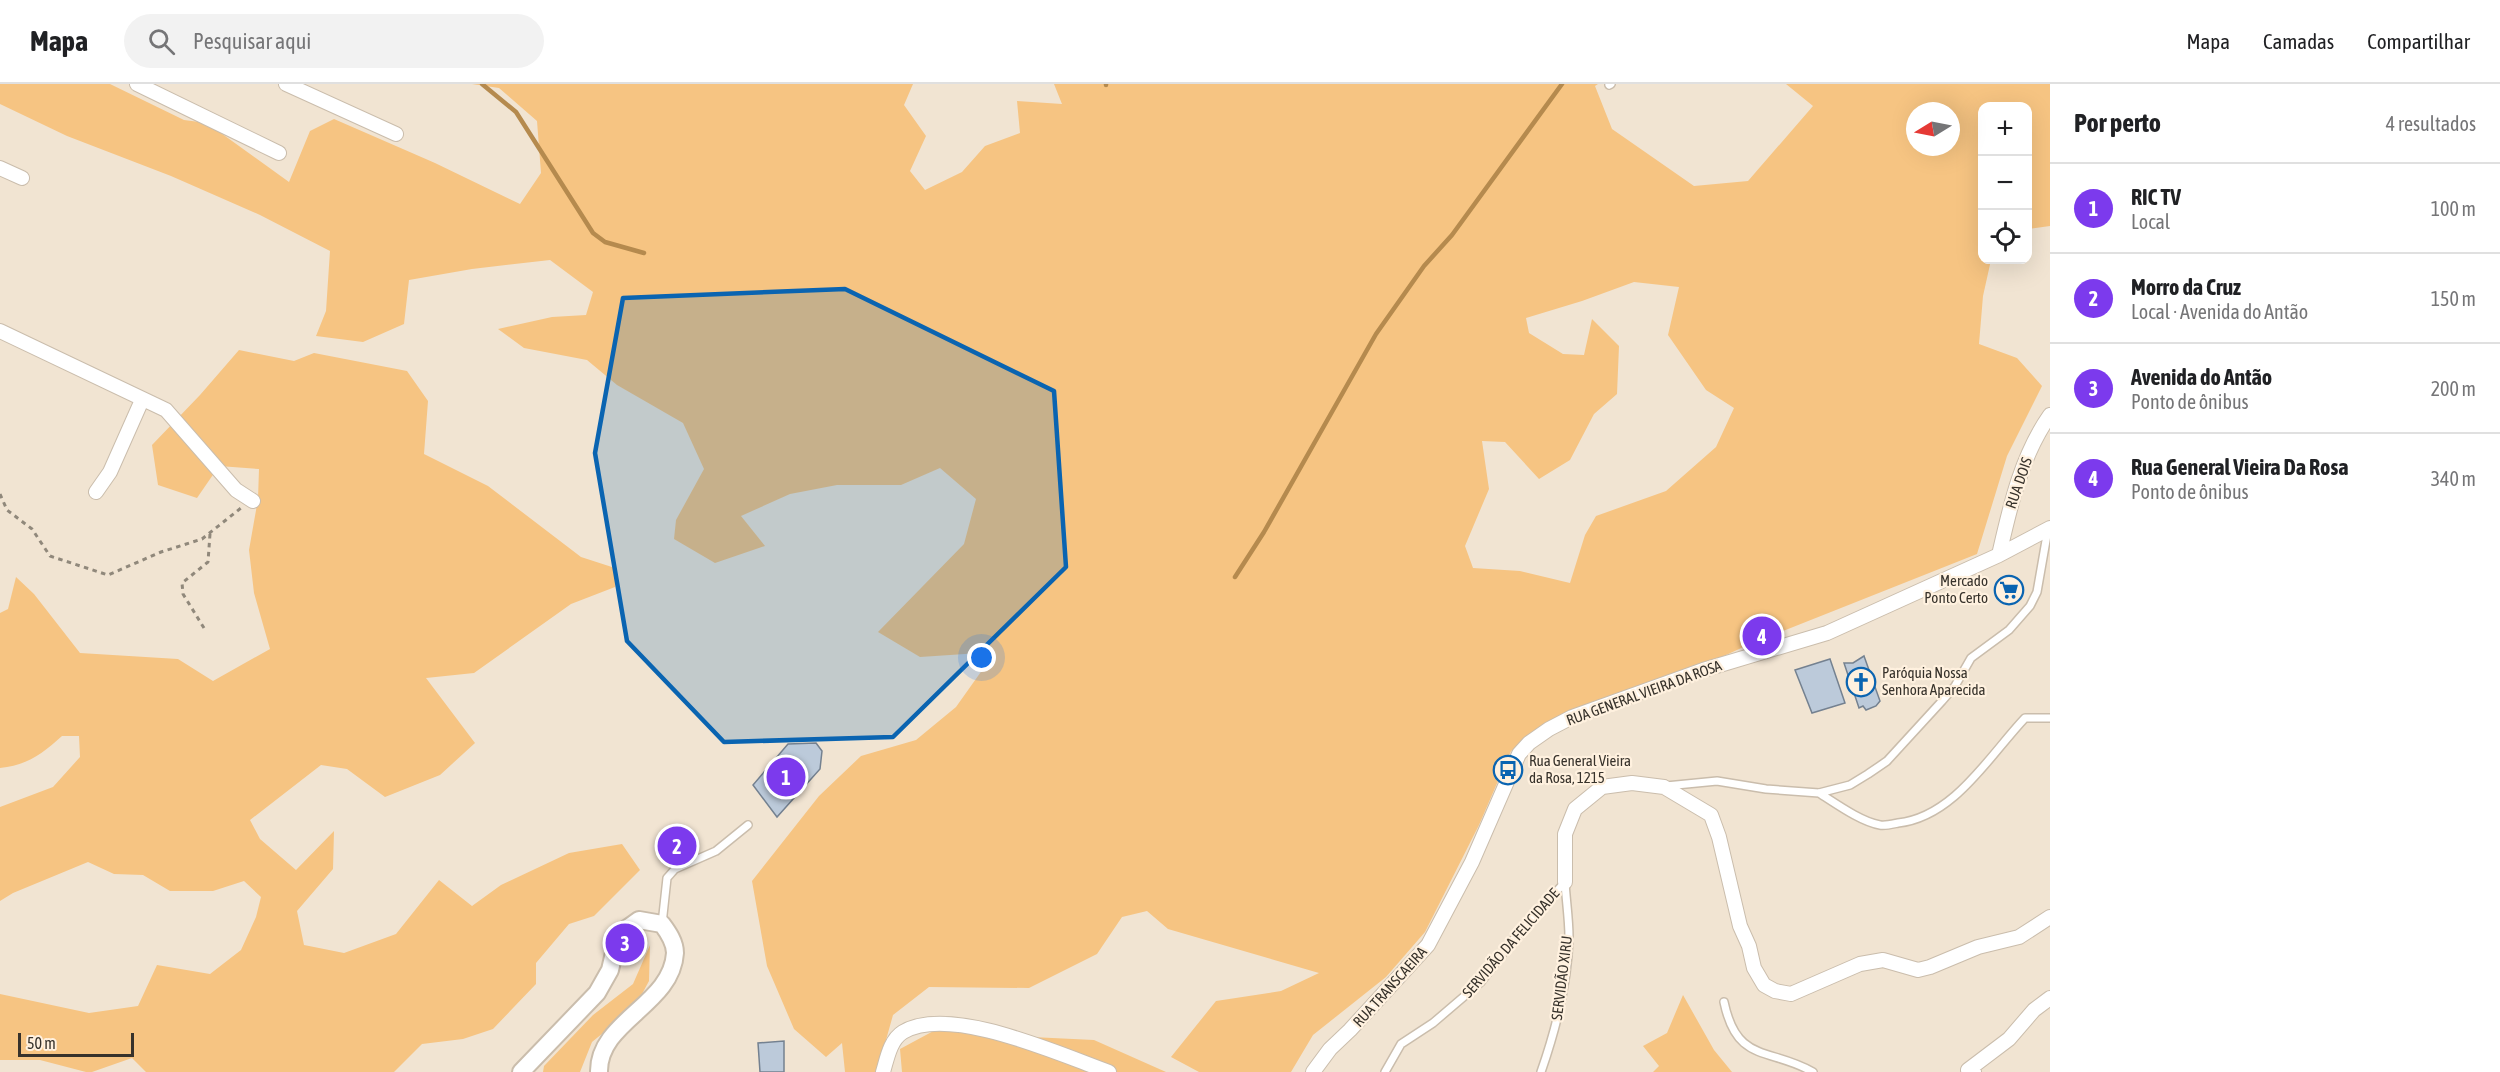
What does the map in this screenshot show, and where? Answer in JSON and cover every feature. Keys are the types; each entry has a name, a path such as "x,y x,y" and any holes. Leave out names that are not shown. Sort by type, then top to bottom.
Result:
{"street":[{"path":"137,84 279,153"},
{"path":"286,84 396,134"},
{"path":"0,168 22,178"},
{"path":"0,331 166,410 231,486 253,501"},
{"path":"96,492 110,472 142,400"},
{"name":"RUA DOIS","path":"1999,555 2010,508 2025,462 2050,415"},
{"name":"RUA GENERAL VIEIRA DA ROSA","path":"1472,862 1519,754 1529,743 1549,729 1572,717 1703,670 1827,633 1999,555 2049,528"},
{"name":"SERVIDÃO DA FELICIDADE","path":"1565,882 1565,834 1575,809 1602,787 1632,783 1664,787 1711,815 1719,837 1740,926 1749,946 1754,968 1764,985 1775,991 1791,994 1860,964 1883,960 1918,970 1930,968 1978,947 2019,937 2050,916"},
{"name":"RUA TRANSCAEIRA","path":"1314,1072 1330,1049 1428,945 1472,862"},
{"path":"521,1072 597,993 610,970 616,944 625,930 639,920 662,924 672,939 675,953 670,969 657,993 609,1041 598,1059 599,1072"},
{"path":"1967,1072 2009,1038 2034,1010 2050,998"},
{"path":"883,1072 890,1048 902,1033 920,1026 962,1024 987,1029 1109,1072"}],"lane":[{"path":"1664,787 1717,781 1766,789 1819,793 1850,785 1887,761 1955,686 1971,658 2009,630 2030,606 2037,591 2049,528"},
{"path":"1819,793 1853,813 1880,825 1921,819 1937,811 1991,760 2006,738 2025,718 2050,718"},
{"path":"662,924 667,878 675,869 716,851 748,825"},
{"name":"SERVIDÃO DA FELICIDADE","path":"1385,1072 1401,1044 1433,1023 1481,982 1513,939 1565,882"},
{"name":"SERVIDÃO XIRU","path":"1541,1072 1557,1025 1566,963 1569,937 1565,882"},
{"path":"1724,1002 1729,1023 1736,1036 1764,1054 1798,1064 1813,1072"}],"path":[{"path":"0,494 7,510 32,529 50,556 108,575 161,552 202,539 236,510 253,501"},
{"path":"204,628 183,594 182,583 208,562 210,534"}],"highlighted area":[{"path":"845,289 1054,391 1066,567 893,737 724,742 627,641 595,453 623,298"}],"shaded area":[{"path":"0,84 110,84 184,120 207,123 289,182 310,131 334,119 435,163 520,204 541,173 537,121 499,88 472,84 913,84 904,105 926,136 910,171 925,190 962,172 985,146 1020,133 1017,101 1062,104 1054,84 1598,84 1595,86 1612,129 1694,186 1748,181 1813,106 1786,84 2050,84 2050,226 2032,228 2032,102 1978,102 1978,264 1990,264 1983,296 1979,344 2017,358 2042,386 2007,456 1977,554 1750,644 1654,688 1568,712 1511,751 1479,825 1425,932 1386,977 1313,1035 1291,1072 1199,1072 1171,1057 1216,1001 1281,991 1319,973 1168,929 1147,911 1122,917 1097,954 1029,988 929,987 893,1015 877,1072 845,1072 842,1043 826,1057 794,1029 767,966 752,881 819,796 861,756 916,740 956,707 995,652 920,657 878,632 964,544 976,499 940,468 901,485 837,485 790,494 741,516 765,546 715,563 674,539 676,520 704,469 683,423 617,385 587,360 524,348 498,329 552,317 586,315 593,292 550,260 472,269 409,280 404,324 363,342 316,336 326,311 330,251 260,215 171,176 67,136 0,104","holes":["1634,282 1679,287 1668,335 1706,390 1734,408 1716,447 1666,491 1596,516 1585,535 1570,583 1520,571 1473,568 1465,546 1489,489 1482,441 1505,442 1539,479 1570,460 1594,414 1617,394 1619,346 1592,319 1584,355 1563,354 1529,333 1526,318"]},
{"path":"239,350 294,361 314,353 407,371 428,401 424,454 488,486 581,557 615,568 615,587 571,604 474,673 426,678 475,743 440,775 385,797 347,769 321,765 250,820 260,839 296,870 334,831 333,869 297,911 304,945 344,953 396,934 439,880 472,906 501,885 569,853 622,844 640,870 594,916 569,924 536,963 536,984 493,1029 463,1039 422,1044 394,1072 146,1072 132,1058 86,1072 40,1060 0,1060 0,994 89,1013 138,1006 157,965 210,974 241,950 256,917 261,897 244,881 213,891 170,891 143,875 114,874 88,862 13,893 0,901 0,807 53,787 80,757 79,736 62,736 34,758 10,767 0,768 0,613 8,609 16,577 34,594 80,653 178,659 213,681 270,649 254,593 249,550 258,499 259,469 219,466 197,498 158,485 152,445"},
{"path":"650,945 649,981 635,1007 592,1042 580,1072 543,1072 544,1066 593,1015 633,984"},
{"path":"1683,995 1714,1050 1732,1072 1653,1072 1659,1066 1643,1046 1667,1033"},
{"path":"939,1028 989,1035 1094,1040 1166,1072 902,1072 900,1049"}],"building":[{"name":"Paróquia Nossa Senhora Aparecida","path":"1864,656 1880,701 1876,706 1866,710 1863,706 1859,708 1844,663 1853,663"},
{"path":"1830,659 1845,703 1812,713 1795,670"},
{"path":"816,743 822,751 820,769 777,817 753,785 788,744"},
{"path":"784,1041 784,1072 760,1072 758,1043"}],"waterway":[{"path":"482,84 516,112 593,233 605,242 644,253"},
{"path":"1235,577 1264,532 1376,334 1424,266 1452,235 1562,84"}],"place":[{"name":"Mercado Ponto Certo","path":"2009,590"},
{"name":"Rua General Vieira Da Rosa","path":"1762,636"},
{"name":"Paróquia Nossa Senhora Aparecida","path":"1861,682"},
{"name":"Rua General Vieira da Rosa, 1215","path":"1508,770"},
{"name":"RIC TV","path":"786,777"},
{"name":"Morro da Cruz","path":"677,846"},
{"name":"Avenida do Antão","path":"625,943"}]}
